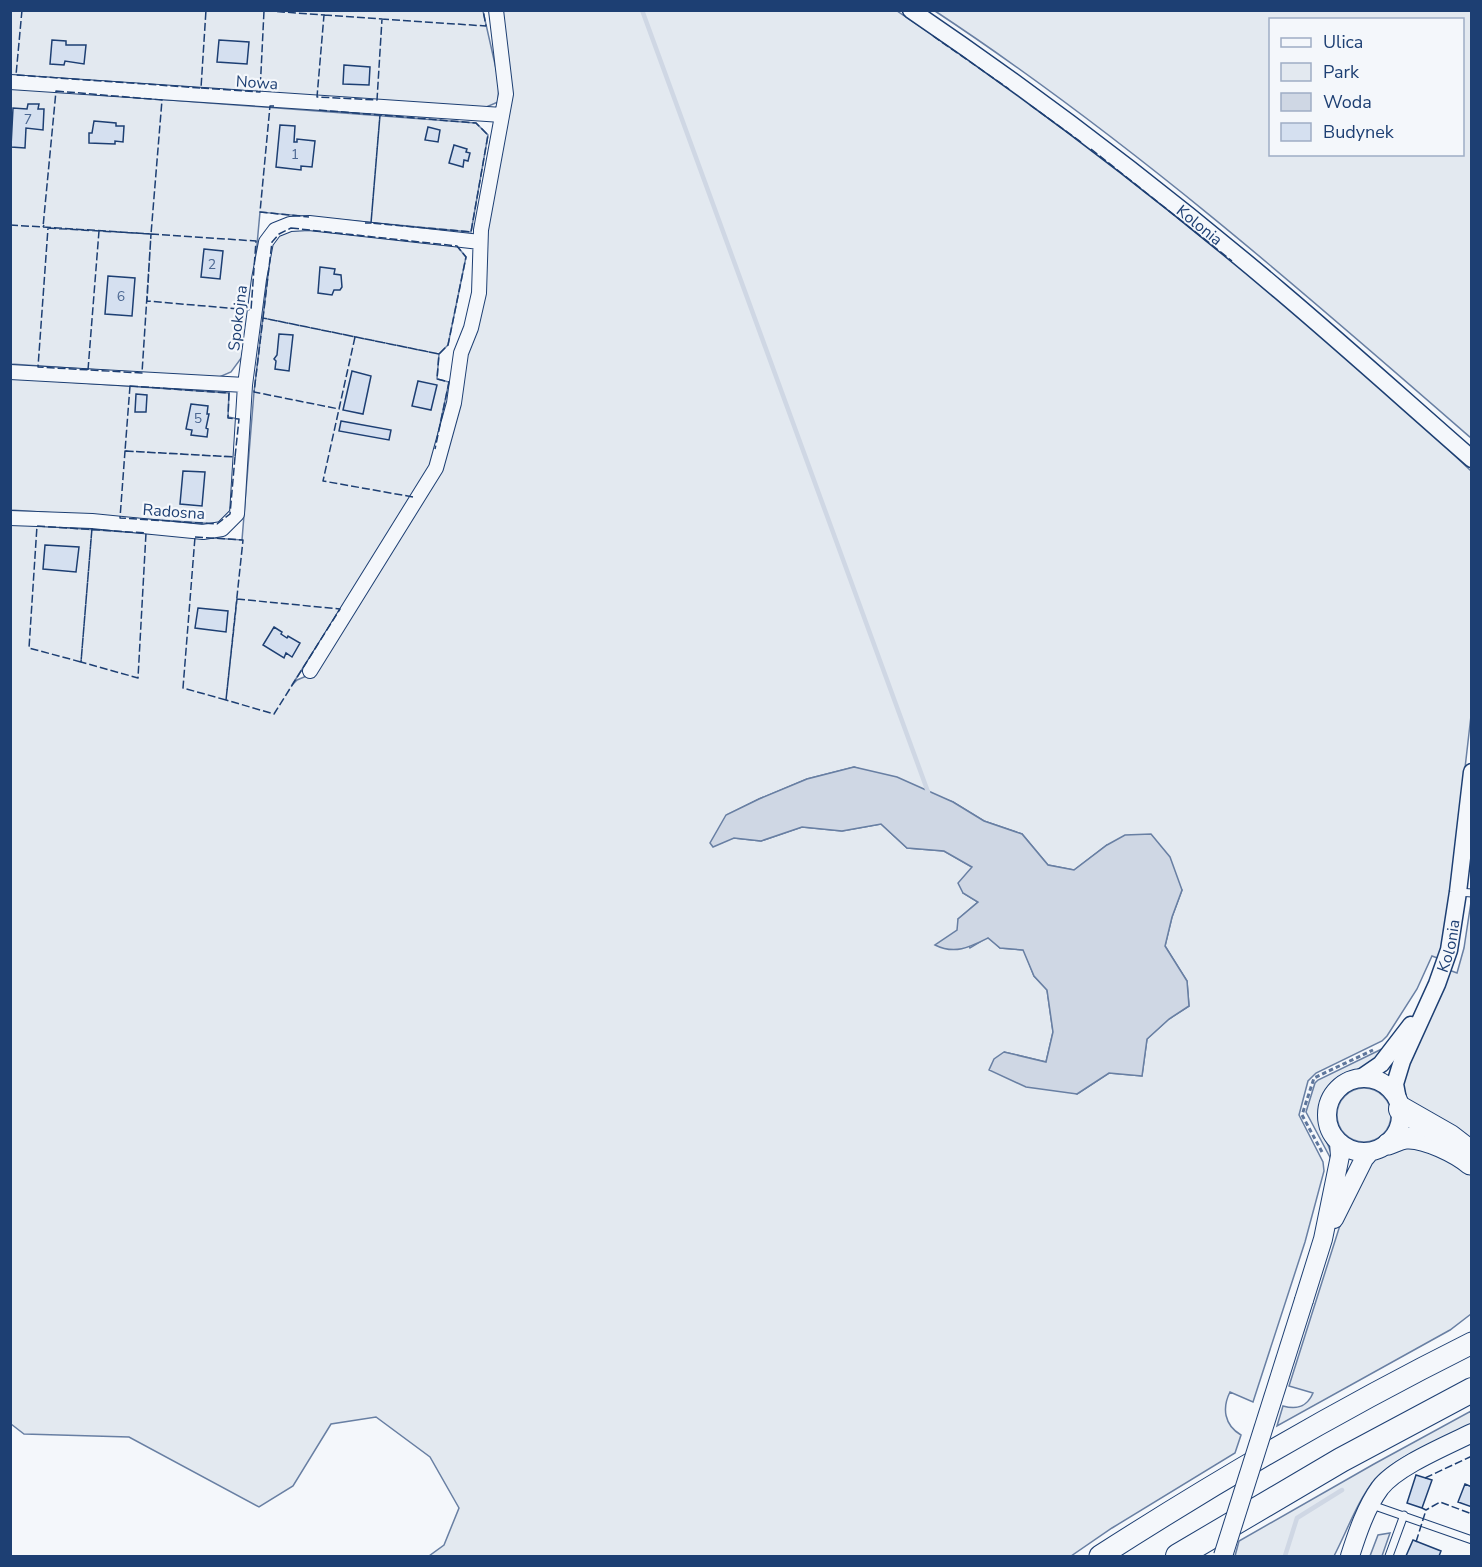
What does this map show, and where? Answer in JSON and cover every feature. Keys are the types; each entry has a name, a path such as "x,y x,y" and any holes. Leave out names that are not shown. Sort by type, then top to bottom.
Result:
{"highway":[{"path":"1399,1104 1472,1154"},
{"path":"1178,1557 1341,1460 1472,1390"}],"main road":[{"path":"1323,1239 1364,1159 1379,1148 1399,1128 1399,1104 1387,1086 1379,1081 1362,1077 1349,1080 1331,1097 1327,1108 1327,1121 1331,1133 1339,1143 1359,1152 1379,1148 1408,1138 1443,1148 1472,1165"},
{"path":"1223,1557 1323,1239 1340,1156 1339,1143"},
{"path":"1424,1367 1472,1331"},
{"path":"1100,1557 1226,1477 1424,1367 1472,1343"},
{"path":"1350,1557 1380,1488 1394,1475 1472,1433"}],"street":[{"path":"310,671 436,468 454,403 461,353 471,328 479,293 480,242 506,94 496,10"},
{"name":"Kolonia","path":"911,10 1051,110 1178,207 1307,314 1472,459"},
{"name":"Nowa","path":"10,82 502,115"},
{"name":"Spokojna","path":"245,385 266,242 275,231 290,224 309,223 480,242"},
{"path":"10,372 245,385"},
{"name":"Radosna","path":"10,518 92,521 202,532 222,528 237,514 245,385"},
{"name":"Kolonia","path":"1399,1104 1395,1083 1437,984 1465,892 1472,772"},
{"name":"Kolonia","path":"1362,1077 1381,1064 1425,1008"}],"lane":[{"path":"1371,1505 1472,1540"},
{"path":"1389,1557 1404,1515"}],"path":[{"path":"1324,1155 1302,1115 1314,1078 1377,1047"}],"green space":[{"path":"10,11 483,11 499,82 498,102 484,108 11,75"},
{"path":"502,11 897,11 1007,86 1127,175 1285,303 1471,471 1472,707 1447,925 1440,959 1432,956 1417,989 1382,1041 1316,1073 1308,1081 1299,1115 1323,1162 1324,1171 1305,1242 1253,1402 1230,1392 1227,1398 1226,1416 1231,1426 1241,1435 1235,1453 1112,1528 1071,1556 429,1556 444,1545 459,1508 430,1457 376,1417 331,1424 293,1486 259,1507 129,1437 24,1434 11,1424 10,524 242,540 254,392 272,242 279,234 291,228 457,246 466,257 448,345 439,354 437,379 449,382 431,467 292,685 297,680 314,673 446,449 485,225 504,133","holes":["854,767 953,802 984,821 1022,834 1048,865 1074,870 1107,845 1182,890 1165,946 1187,981 1189,1006 1169,1019 1147,1039 1142,1076 1109,1073 1077,1094 1004,1052 1046,1062 1053,1032 1047,990 1034,976 1024,950 1000,948 988,937 970,948 958,919 978,902 963,893 972,867 944,851 907,848 881,824 842,831 802,827 761,841 734,838 727,815 807,779"]},
{"path":"935,11 1471,11 1471,438 1276,270 1075,110 1006,59"},
{"path":"10,88 476,123 488,135 471,232 260,212 251,310 242,357 231,372 217,378 11,364"},
{"path":"10,378 229,393 228,417 239,419 230,514 217,524 11,510"},
{"path":"1471,902 1471,1146 1409,1106 1402,1082 1449,970 1457,973 1464,948"},
{"path":"1388,1046 1367,1067 1337,1078 1322,1097 1318,1113 1319,1122 1332,1161 1306,1112 1315,1083"},
{"path":"1359,1088 1369,1088 1379,1092 1387,1100 1391,1115 1387,1130 1379,1138 1369,1142 1359,1142 1349,1138 1341,1130 1337,1120 1337,1110 1341,1100 1349,1092"},
{"path":"1397,1148 1418,1148 1459,1165 1471,1175 1471,1314 1450,1330 1277,1426 1283,1406 1293,1408 1301,1406 1308,1402 1313,1393 1289,1386 1348,1200 1369,1162"},
{"path":"1471,1411 1471,1425 1407,1455 1375,1479 1358,1506 1334,1556 1235,1556 1239,1541"}],"shaded area":[{"path":"1390,1533 1382,1556 1370,1556 1378,1535"}],"water":[{"path":"854,767 897,777 953,802 984,821 1022,834 1048,865 1074,870 1107,845 1125,835 1151,834 1170,857 1182,890 1165,946 1187,981 1189,1006 1169,1019 1147,1039 1142,1076 1109,1073 1077,1094 1026,1087 989,1070 994,1059 1004,1052 1046,1062 1053,1032 1047,990 1034,976 1023,950 1000,948 988,938 956,950 935,945 957,930 958,919 978,902 963,893 958,883 972,867 944,851 907,848 881,824 842,831 802,827 761,841 734,838 713,847 710,843 726,815 807,779"}],"building":[{"path":"52,40 66,41 66,45 86,45 84,64 65,61 64,65 50,64"},
{"path":"219,40 249,42 247,64 217,62"},
{"path":"344,65 370,67 369,85 343,84"},
{"path":"28,104 39,104 38,109 44,109 43,130 26,128 25,148 11,147 13,108 27,109"},
{"path":"94,121 124,126 123,142 89,143 89,133 92,133"},
{"path":"280,125 295,126 294,142 297,142 297,139 315,141 312,167 301,166 301,170 276,167"},
{"path":"428,127 440,130 438,142 425,140"},
{"path":"454,145 467,149 466,152 470,153 468,161 464,160 463,167 449,163"},
{"path":"204,249 223,251 220,279 201,277"},
{"path":"320,267 335,269 334,274 341,275 340,290 334,290 332,295 318,293"},
{"path":"108,276 135,278 132,316 105,314"},
{"path":"279,334 293,335 289,371 275,369 274,359 277,355"},
{"path":"352,371 371,376 363,414 343,410"},
{"path":"418,381 437,385 431,410 412,406"},
{"path":"136,394 147,395 146,412 135,412"},
{"path":"191,404 208,406 207,437 191,435 192,430 186,429"},
{"path":"341,421 391,430 389,440 339,431"},
{"path":"183,471 205,472 202,506 180,504"},
{"path":"45,545 79,547 76,572 43,569"},
{"path":"198,608 228,611 226,632 195,628"},
{"path":"274,627 287,638 288,636 300,643 292,657 286,653 284,658 263,645"},
{"path":"1416,1475 1432,1480 1422,1508 1407,1503"},
{"path":"1465,1484 1472,1487 1472,1507 1458,1502"},
{"path":"1413,1540 1441,1551 1439,1556 1406,1556"}],"waterway":[{"path":"642,10 928,792"},
{"path":"1285,1556 1297,1518 1342,1490"}],"fence":[{"path":"22,10 16,75 201,88 206,10"},
{"path":"255,10 325,15"},
{"path":"381,19 486,26 483,10"},
{"path":"201,88 260,92 264,11"},
{"path":"324,15 382,19 377,100 317,97 324,15"},
{"path":"933,36 1009,89"},
{"path":"56,91 162,100 151,234 43,227 56,91"},
{"path":"1030,105 1081,142"},
{"path":"274,106 270,106 260,212 309,217"},
{"path":"319,110 476,123 488,135 471,232 371,223 380,115"},
{"path":"365,223 371,223 380,115"},
{"path":"1091,149 1232,261"},
{"path":"10,225 43,227 44,225"},
{"path":"48,228 151,234 142,373 38,367 48,228"},
{"path":"291,228 457,246 466,257 448,345 439,354 263,318 272,242 279,234 291,228"},
{"path":"88,370 99,231"},
{"path":"151,234 256,241 251,310 147,301 151,234"},
{"path":"355,337 339,409 254,392 263,318 439,354 437,379 449,382 435,449"},
{"path":"355,337 323,481 413,497"},
{"path":"130,386 229,393 228,418 239,419 235,457 125,451 130,386"},
{"path":"125,451 235,457 230,514 217,524 120,518 125,451"},
{"path":"92,528 81,662 29,648 37,526 146,533 138,678 81,662 92,528"},
{"path":"195,537 243,540 226,700 183,688 195,537"},
{"path":"237,599 340,609 274,714 226,700 237,599"},
{"path":"1425,1478 1472,1456"},
{"path":"1422,1508 1426,1510 1440,1502 1472,1514"},
{"path":"1416,1542 1426,1510"}]}
